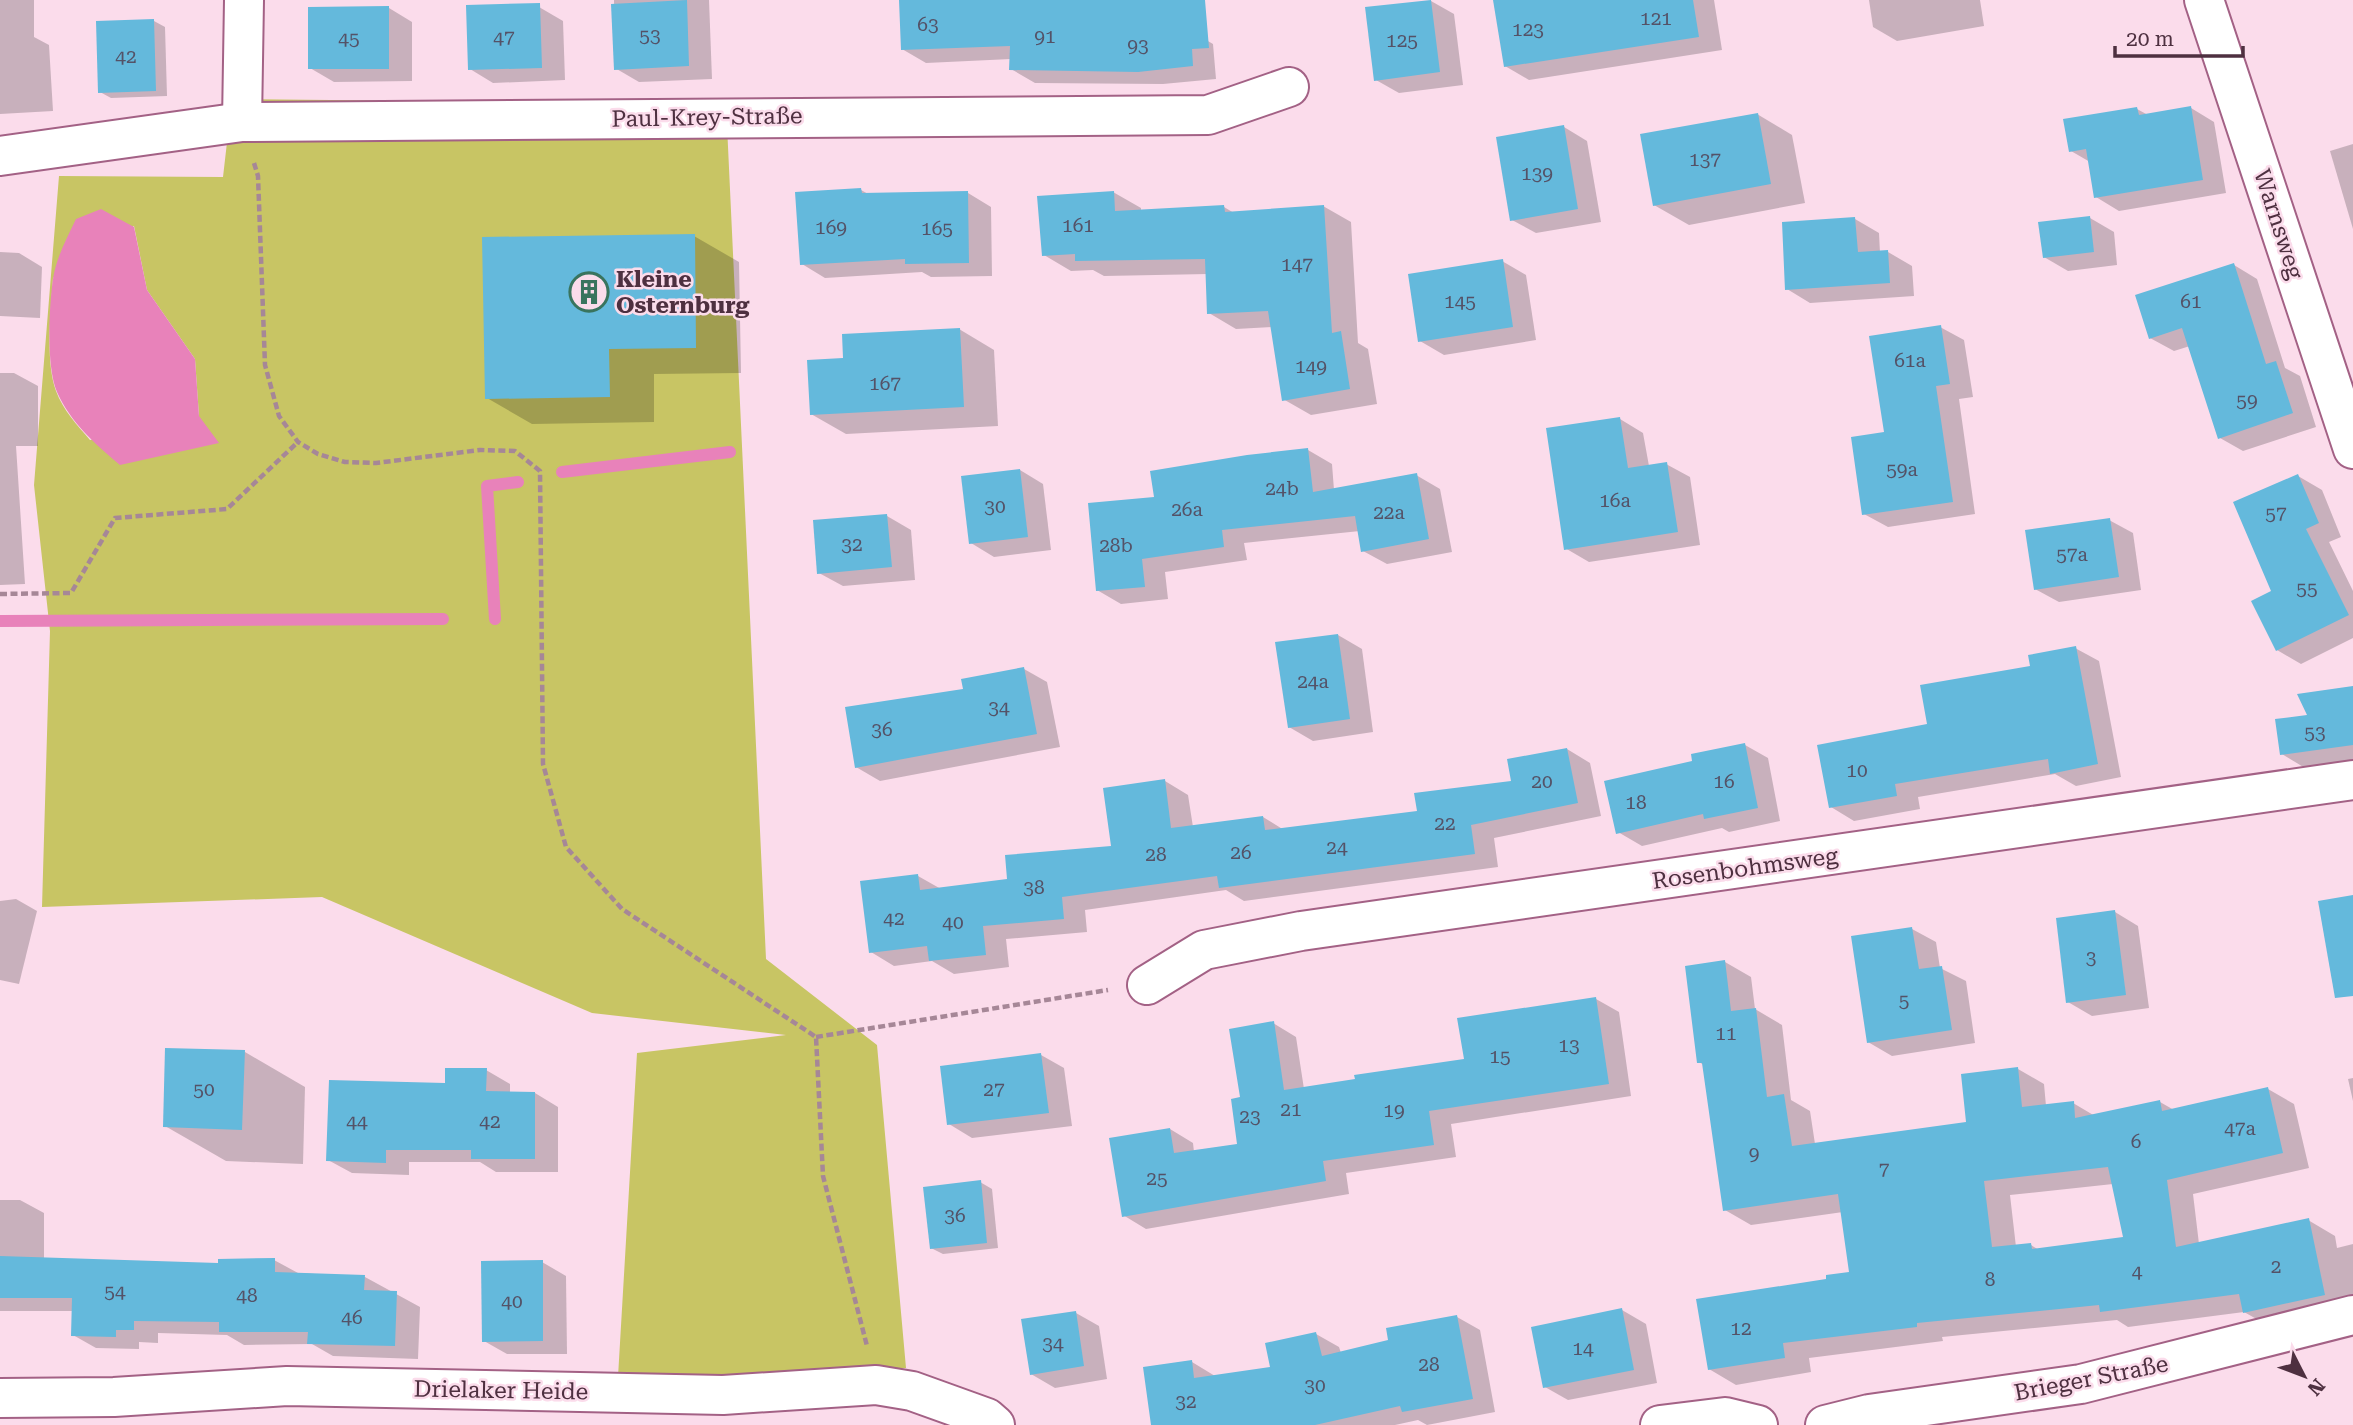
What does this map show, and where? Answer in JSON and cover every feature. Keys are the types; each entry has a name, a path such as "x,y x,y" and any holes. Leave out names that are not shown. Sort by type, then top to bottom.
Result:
{"street":[{"path":"242,122 244,0"},
{"name":"Warnsweg","path":"2204,0 2353,449"},
{"name":"Paul-Krey-Straße","path":"0,156 242,122 1208,115 1289,87"},
{"name":"Rosenbohmsweg","path":"1147,985 1204,950 1301,931 2353,780"},
{"name":"Brieger Straße","path":"1825,1425 1869,1414 2081,1384 2353,1315"},
{"name":"Drielaker Heide","path":"0,1398 114,1397 287,1385 723,1395 876,1385 912,1391 987,1418 995,1425"},
{"path":"1660,1425 1725,1417 1758,1425"}],"path":[{"path":"242,122 258,176 265,365 279,415 298,442 318,454 345,462 376,463 480,450 515,451 540,471 543,764 566,847 622,909 816,1037 1147,985"},
{"path":"0,594 72,593 115,518 227,509 298,442"},
{"path":"816,1037 823,1176 876,1385"}],"shaded area":[{"path":"232,99 726,104 766,959 877,1045 906,1368 849,1373 618,1377 637,1053 786,1035 592,1013 322,897 42,907 50,631 34,485 59,176 223,177","holes":["134,226 147,290 195,359 199,416 90,440 62,405 53,379 50,335 53,278"]},
{"path":"101,209 134,227 147,290 195,359 199,416 219,443 120,465 76,423 57,392 51,368 49,337 54,271 76,219"}],"building":[{"path":"687,0 689,66 614,70 611,4"},
{"path":"899,0 1205,0 1209,48 1192,49 1193,66 1138,72 1009,70 1010,46 901,50"},
{"path":"1431,0 1440,72 1374,81 1365,7"},
{"path":"1493,0 1693,0 1699,37 1504,67"},
{"path":"540,3 542,68 468,70 466,5"},
{"path":"389,6 389,69 308,69 308,7"},
{"path":"154,19 156,91 98,93 96,21"},
{"path":"2191,106 2203,180 2094,198 2086,149 2069,152 2063,119 2137,107 2139,115"},
{"path":"1758,113 1771,184 1653,206 1640,134"},
{"path":"1564,125 1578,209 1510,221 1496,137"},
{"path":"861,188 862,193 968,191 969,263 905,264 905,259 800,265 795,192"},
{"path":"1114,191 1115,211 1224,205 1225,212 1324,205 1332,333 1341,331 1350,389 1282,401 1268,311 1207,314 1205,259 1075,261 1075,254 1042,256 1037,196"},
{"path":"2090,216 2094,252 2043,258 2038,222"},
{"path":"1855,217 1858,252 1888,250 1890,283 1785,290 1782,222"},
{"name":"Kleine Osternburg","path":"695,234 696,348 609,349 610,397 485,399 482,237"},
{"path":"1503,259 1513,327 1418,342 1408,274"},
{"path":"2234,263 2266,364 2276,361 2293,413 2218,439 2182,328 2149,339 2135,295"},
{"path":"1941,325 1950,384 1936,386 1953,502 1862,515 1851,437 1884,432 1869,336"},
{"path":"960,328 964,407 810,415 807,360 843,358 842,334"},
{"path":"1620,417 1628,468 1667,462 1678,532 1564,550 1546,428"},
{"path":"1308,448 1313,492 1417,473 1429,539 1361,552 1355,516 1222,530 1224,547 1142,559 1145,587 1096,591 1088,503 1154,497 1150,471"},
{"path":"1020,469 1028,537 969,544 961,476"},
{"path":"2298,474 2319,523 2306,529 2349,615 2276,651 2251,601 2271,591 2233,502"},
{"path":"887,514 892,567 817,574 813,520"},
{"path":"2110,518 2119,577 2034,590 2025,530"},
{"path":"1338,634 1350,719 1288,728 1275,642"},
{"path":"2076,646 2098,764 2050,774 2048,759 1895,784 1897,796 1829,808 1817,745 1927,724 1920,685 2030,666 2028,655"},
{"path":"1024,667 1037,734 855,768 845,707 963,689 961,679"},
{"path":"2353,686 2353,745 2280,755 2275,719 2307,715 2297,694"},
{"path":"1745,743 1758,808 1704,819 1703,814 1616,834 1604,781 1692,761 1691,754"},
{"path":"1567,748 1578,803 1471,825 1475,854 1219,888 1217,876 1062,897 1064,919 983,926 986,955 929,961 927,946 869,953 860,881 918,874 920,890 1007,879 1005,855 1111,846 1103,788 1165,779 1171,828 1263,816 1265,830 1417,811 1414,793 1511,781 1507,759"},
{"path":"2353,895 2353,996 2335,998 2318,901"},
{"path":"2115,910 2126,995 2066,1003 2056,918"},
{"path":"1912,927 1919,969 1942,966 1952,1030 1867,1043 1851,936"},
{"path":"1725,960 1731,1011 1756,1008 1767,1097 1784,1094 1792,1146 1966,1122 1961,1074 2018,1067 2022,1107 2074,1101 2075,1118 2160,1100 2162,1111 2268,1087 2283,1153 2167,1180 2176,1247 2309,1218 2325,1295 2243,1313 2239,1294 2100,1312 2099,1305 1917,1323 1917,1327 1783,1343 1785,1358 1708,1370 1696,1299 1826,1279 1826,1275 1849,1272 1838,1194 1723,1211 1702,1063 1697,1063 1685,966","holes":["2108,1167 2123,1237 2032,1249 2031,1243 1992,1247 1984,1181"]},
{"path":"1596,997 1609,1084 1429,1111 1434,1145 1323,1161 1326,1181 1122,1217 1109,1138 1170,1128 1174,1153 1237,1144 1231,1099 1240,1097 1229,1029 1274,1021 1284,1090 1355,1079 1354,1075 1464,1059 1457,1018"},
{"path":"165,1048 245,1050 242,1130 163,1127"},
{"path":"1041,1053 1049,1113 947,1125 940,1066"},
{"path":"445,1068 487,1068 486,1091 535,1092 535,1159 471,1159 471,1150 386,1150 386,1163 326,1161 329,1080 445,1083"},
{"path":"981,1180 987,1243 930,1249 923,1187"},
{"path":"0,1256 218,1263 218,1259 275,1258 275,1272 365,1275 364,1290 397,1291 395,1346 307,1344 308,1332 219,1332 219,1322 134,1321 134,1330 116,1330 116,1337 71,1336 72,1298 0,1298"},
{"path":"543,1260 543,1341 482,1342 481,1261"},
{"path":"1622,1308 1634,1370 1543,1388 1531,1327"},
{"path":"1076,1311 1084,1366 1030,1375 1021,1319"},
{"path":"1457,1315 1473,1399 1402,1412 1400,1406 1315,1425 1151,1425 1143,1367 1192,1360 1194,1378 1270,1367 1265,1343 1316,1332 1322,1356 1388,1340 1386,1328"}],"waterway":[{"path":"562,472 730,452"},
{"path":"495,619 487,486 518,482"},
{"path":"0,621 443,619"}],"place":[{"name":"Kleine Osternburg","path":"589,292"}]}
